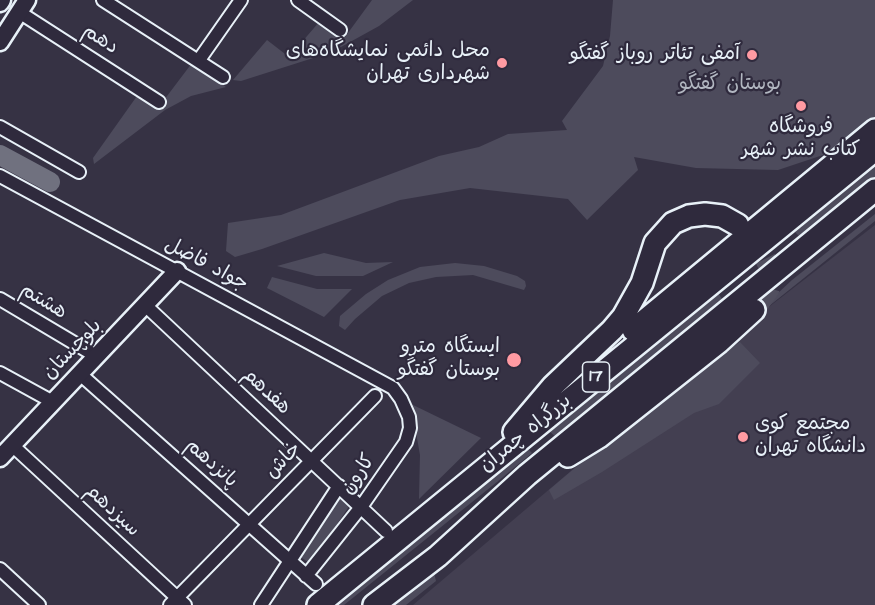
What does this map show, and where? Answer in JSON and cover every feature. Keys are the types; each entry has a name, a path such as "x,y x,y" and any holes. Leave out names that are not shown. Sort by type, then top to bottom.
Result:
{"highway":[{"path":"468,481 480,465 506,440 654,311 875,130"},
{"name":"بزرگراه چمران","path":"313,588 468,481 875,150"},
{"name":"بزرگراه چمران","path":"374,605 438,556 527,475 875,190"},
{"path":"506,440 554,386 623,317 642,283 655,243 673,223 689,216 705,214 722,216 738,225"},
{"path":"527,475 562,459 599,437 719,342 754,310"}],"street":[{"path":"103,0 200,60 223,77"},
{"path":"200,60 241,0"},
{"path":"298,0 340,30"},
{"path":"0,42 23,6"},
{"name":"دهم","path":"23,6 159,102"},
{"path":"0,127 80,172"},
{"name":"جواد فاضل","path":"0,176 393,388"},
{"name":"بلوچستان","path":"0,458 177,272"},
{"name":"هشتم","path":"0,299 96,356"},
{"name":"هفدهم","path":"145,305 386,531"},
{"path":"0,374 53,402"},
{"name":"پانزدهم","path":"80,374 290,561 313,588"},
{"name":"کارون","path":"313,588 361,507 406,442 410,428 409,417 393,388"},
{"name":"خاش","path":"178,603 249,525 375,396"},
{"name":"سیزدهم","path":"12,445 178,603"},
{"name":"کارون","path":"261,605 339,486"},
{"path":"0,569 39,605"}],"shaded area":[{"name":"مجتمع کوی دانشگاه تهران","path":"875,225 875,605 413,605 717,347"}],"green space":[{"path":"372,0 413,0 379,26 332,52 241,81 233,80 267,40 289,57 320,21 345,37"},
{"name":"بوستان گفتگو","path":"613,0 875,0 875,121 835,151 778,170 696,168 634,157 638,170 587,220 568,199 470,188 400,200 235,257 226,251 228,223 281,215 439,156 479,147 508,134 567,130 562,121 603,66 610,36"},
{"path":"192,63 226,87 191,96 165,110 94,164 93,158 137,96 158,108"},
{"path":"875,167 875,177 856,193 800,237 795,232"},
{"path":"875,214 875,221 733,335 792,280"},
{"path":"324,253 366,263 393,262 363,276 316,276 277,266"},
{"path":"455,263 484,266 517,276 525,281 526,286 524,290 473,275 436,277 409,283 382,296 345,330 339,326 340,316 366,294 388,280 420,267"},
{"path":"272,277 317,289 352,289 324,317 267,288"},
{"path":"718,293 722,299 637,371 556,437 550,432"},
{"path":"740,342 760,363 719,404 694,413 554,500 549,490 674,384"},
{"path":"411,404 481,438 419,499 420,455"},
{"path":"528,449 532,453 497,482 344,605 335,605"},
{"path":"342,494 352,502 311,562 308,562 302,558 301,554"},
{"path":"434,573 436,581 406,605 389,605"}],"waterway":[{"path":"0,155 50,182"}],"tunnel":[{"path":"747,234 761,250 769,266 772,279 769,289 754,310"}],"place":[{"name":"آمفی تئاتر روباز گفتگو","path":"752,55"},
{"name":"محل دائمی نمایشگاه‌های شهرداری تهران","path":"502,63"},
{"name":"فروشگاه کتاب نشر شهر","path":"801,106"},
{"name":"ایستگاه مترو بوستان گفتگو","path":"514,360"},
{"name":"مجتمع کوی دانشگاه تهران","path":"743,437"}]}
